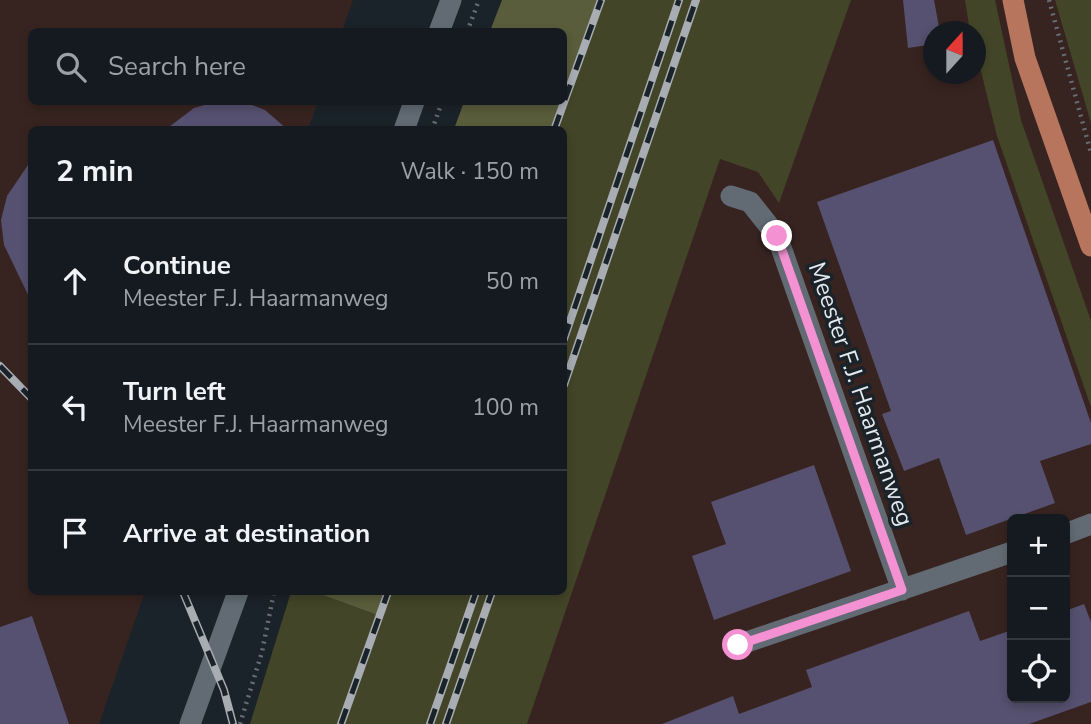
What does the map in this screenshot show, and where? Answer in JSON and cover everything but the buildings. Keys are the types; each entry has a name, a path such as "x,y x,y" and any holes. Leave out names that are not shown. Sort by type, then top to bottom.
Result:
{"main road":[{"path":"1013,0 1025,58 1091,246"}],"street":[{"path":"440,28 450,0"},
{"path":"405,126 413,105"},
{"name":"Meester F.J. Haarmanweg","path":"731,196 750,202 777,236 902,590"},
{"path":"1070,532 1091,524"},
{"path":"738,645 1007,554"},
{"path":"190,724 236,595"}],"path":[{"path":"468,28 479,0"},
{"path":"1049,0 1091,153"},
{"path":"433,126 441,105"},
{"path":"240,724 262,652 273,595"}],"shaded area":[{"path":"0,0 353,0 343,28 28,28 28,105 317,105 309,126 28,126 28,595 144,595 99,724 0,724"},
{"path":"773,0 1091,0 1091,724 522,724"}],"green space":[{"path":"502,0 598,0 567,92 567,28 491,28"},
{"path":"598,0 851,0 779,203 758,172 720,159 527,724 250,724 290,595 322,595 380,616 388,595 567,595 567,126 555,126 562,105 567,105 567,91"},
{"path":"965,0 995,0 1021,120 1091,321 1091,407 997,136 984,84 986,21 968,21"},
{"path":"1055,0 1091,0 1091,123"},
{"path":"463,105 562,105 555,126 455,126"},
{"path":"322,595 388,595 380,616"}],"railway":[{"path":"567,94 601,0"},
{"path":"567,330 679,0"},
{"path":"567,376 696,0"},
{"path":"555,126 563,105"},
{"path":"0,366 28,395"},
{"path":"184,595 224,690 233,724"},
{"path":"341,724 387,595"},
{"path":"430,724 475,595"},
{"path":"446,724 491,595"}],"route":[{"path":"738,645 902,590 777,236"}]}
